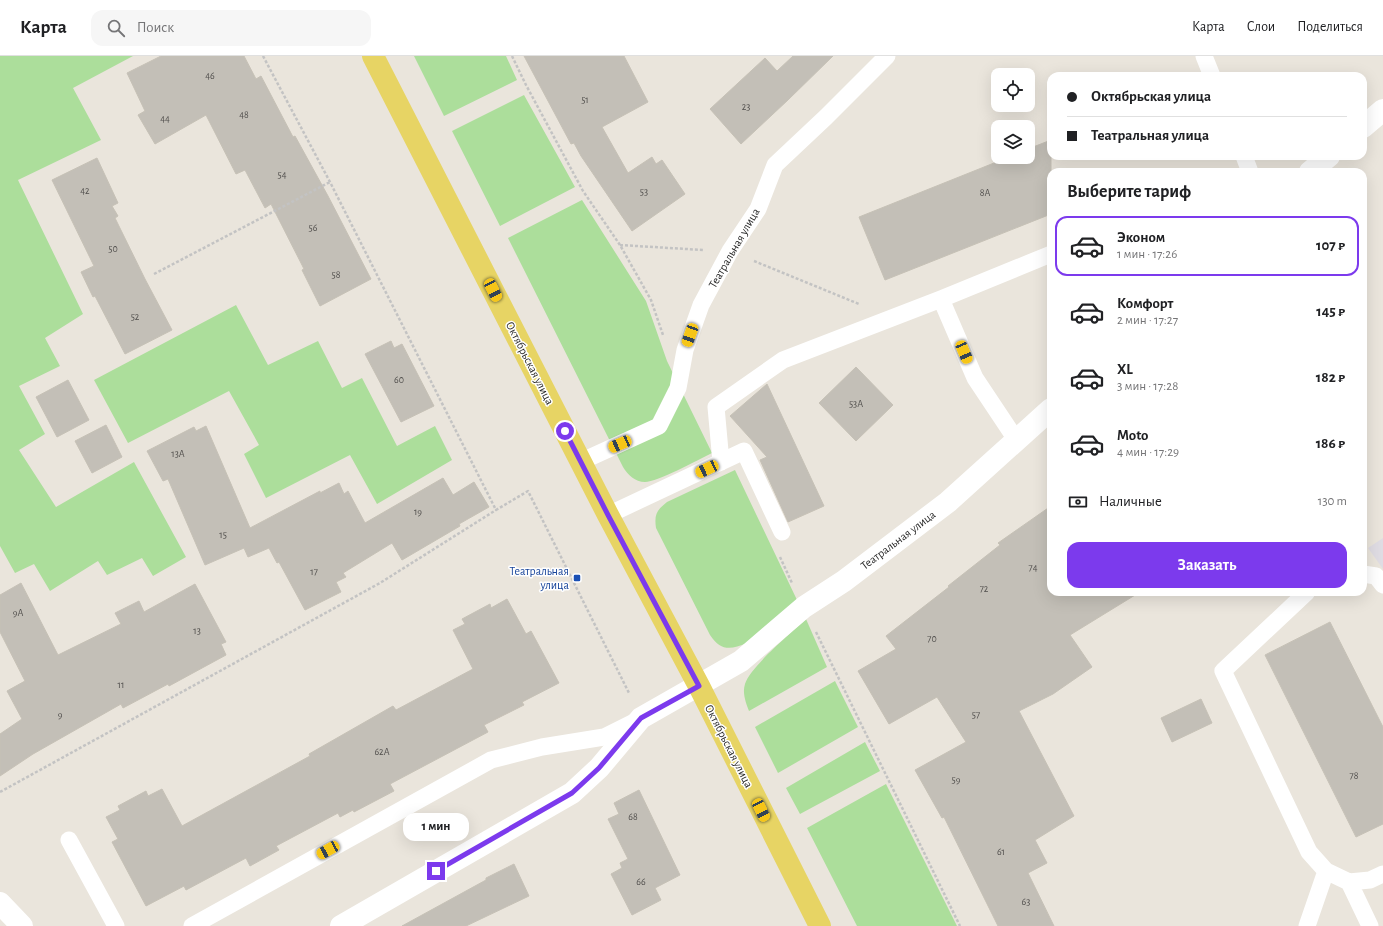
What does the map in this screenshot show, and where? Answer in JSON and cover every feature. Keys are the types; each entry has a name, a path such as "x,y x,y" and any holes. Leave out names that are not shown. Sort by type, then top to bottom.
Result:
{"main road":[{"name":"Октябрьская улица","path":"373,56 580,462 699,686 820,926"}],"street":[{"path":"1367,124 1383,110"},
{"path":"1315,168 1324,160"},
{"name":"Театральная улица","path":"341,926 572,793 599,768 641,718 742,661 804,607 844,581 948,502 1047,413"},
{"path":"0,903 22,926"}],"lane":[{"name":"Театральная улица","path":"580,462 659,426 678,388 685,350 701,305 730,251 758,209 774,165 826,117 887,56"},
{"path":"1204,56 1210,72"},
{"path":"721,462 716,407 783,360 941,299 1047,256"},
{"path":"941,299 976,378 1017,441"},
{"path":"608,515 744,451 782,532"},
{"path":"1367,575 1376,576 1383,585"},
{"path":"1303,596 1223,671 1309,852 1326,871 1349,882 1370,880 1383,874"},
{"path":"192,926 491,760 542,747 604,737 641,718"},
{"path":"69,840 116,926"},
{"path":"1307,926 1326,871"},
{"path":"1349,882 1370,926"}],"path":[{"path":"263,56 330,182 496,510"},
{"path":"512,56 583,191 620,245 651,300 664,337"},
{"path":"154,274 330,182"},
{"path":"620,245 730,251 892,317"},
{"path":"0,792 380,583 528,491 641,718"},
{"path":"780,557 960,926"}],"shaded area":[{"path":"1383,538 1383,569 1368,548"}],"green space":[{"path":"0,56 133,56 73,88 101,140 18,180 83,314 45,338 60,366 19,386 45,434 19,450 56,507 134,462 186,557 153,576 142,558 107,575 98,561 50,591 34,564 15,573 0,546"},
{"path":"414,56 506,56 517,80 444,116"},
{"path":"524,95 575,187 500,226 452,131"},
{"path":"582,200 646,301 667,361 712,453 678,470 651,481 641,482 635,479 623,467 508,238"},
{"path":"236,305 268,365 318,341 342,388 362,378 397,446 435,426 452,460 377,504 350,455 266,498 244,454 259,445 229,391 128,443 94,380"},
{"path":"735,470 797,600 747,643 736,647 726,648 718,644 710,635 656,528 655,519 661,507 667,502"},
{"path":"806,619 827,667 749,711 744,691 748,677 772,650"},
{"path":"835,681 858,727 778,773 755,727"},
{"path":"865,742 880,771 800,814 786,788"},
{"path":"886,784 957,926 857,926 807,828"}],"building":[{"path":"161,56 244,56 256,79 261,76 293,137 295,136 328,196 371,279 320,306 302,270 304,269 271,204 265,208 245,170 236,174 206,115 155,144 138,115 145,111 127,73"},
{"path":"524,56 624,56 648,102 602,127 628,173 652,157 656,164 662,160 685,194 632,231 581,156 574,143 571,144"},
{"path":"793,56 833,56 741,144 710,109 765,58 777,71"},
{"path":"1047,142 1047,160 1051,160 1051,168 1047,168 1047,216 885,280 859,217 992,164 1035,164 1035,146"},
{"path":"97,158 118,203 112,206 118,216 115,218 172,330 125,354 95,296 93,297 81,272 94,266 52,180"},
{"path":"391,341 394,348 402,344 434,406 401,422 365,354"},
{"path":"856,367 893,405 856,441 819,403"},
{"path":"68,380 89,420 57,437 36,397"},
{"path":"767,384 824,506 788,522 760,460 767,457 730,416"},
{"path":"106,425 122,457 92,473 75,441"},
{"path":"206,426 250,528 320,491 320,493 339,483 344,494 348,491 365,523 443,478 453,495 474,482 489,507 402,560 392,543 343,573 346,577 336,582 341,592 305,610 279,562 277,563 269,548 248,557 244,548 205,565 168,479 163,481 147,451 194,427 196,431"},
{"path":"1047,509 1047,596 1133,596 1070,635 1092,667 1053,694 1019,711 1074,816 1035,840 1047,863 1028,873 1054,926 998,926 944,817 942,818 915,770 966,742 937,697 889,724 858,671 896,649 886,636 1000,545 998,543"},
{"path":"21,583 58,655 121,624 115,613 139,601 144,612 195,584 226,642 221,644 226,655 169,686 168,684 123,708 121,704 33,754 0,776 0,734 22,719 7,691 25,681 0,632 0,595"},
{"path":"507,599 526,634 531,631 559,683 522,702 524,705 484,725 488,732 390,784 394,791 354,812 353,810 340,817 338,813 276,846 279,850 250,866 246,858 186,890 184,886 146,906 112,842 118,839 106,817 120,810 118,806 146,791 148,796 162,789 182,826 310,756 309,754 393,706 396,710 473,669 453,630 465,624 462,619 490,604 491,608"},
{"path":"1330,622 1383,727 1383,824 1356,837 1265,655"},
{"path":"1201,699 1212,723 1172,742 1161,718"},
{"path":"639,790 680,875 655,888 661,900 632,915 611,874 622,868 620,863 628,859 608,819 619,814 614,803"},
{"path":"514,864 529,896 466,926 402,926 486,880 486,878"}],"place":[{"name":"Театральная улица","path":"577,578"}],"route":[{"path":"436,871 572,793 599,768 641,718 699,686 565,431"}]}
